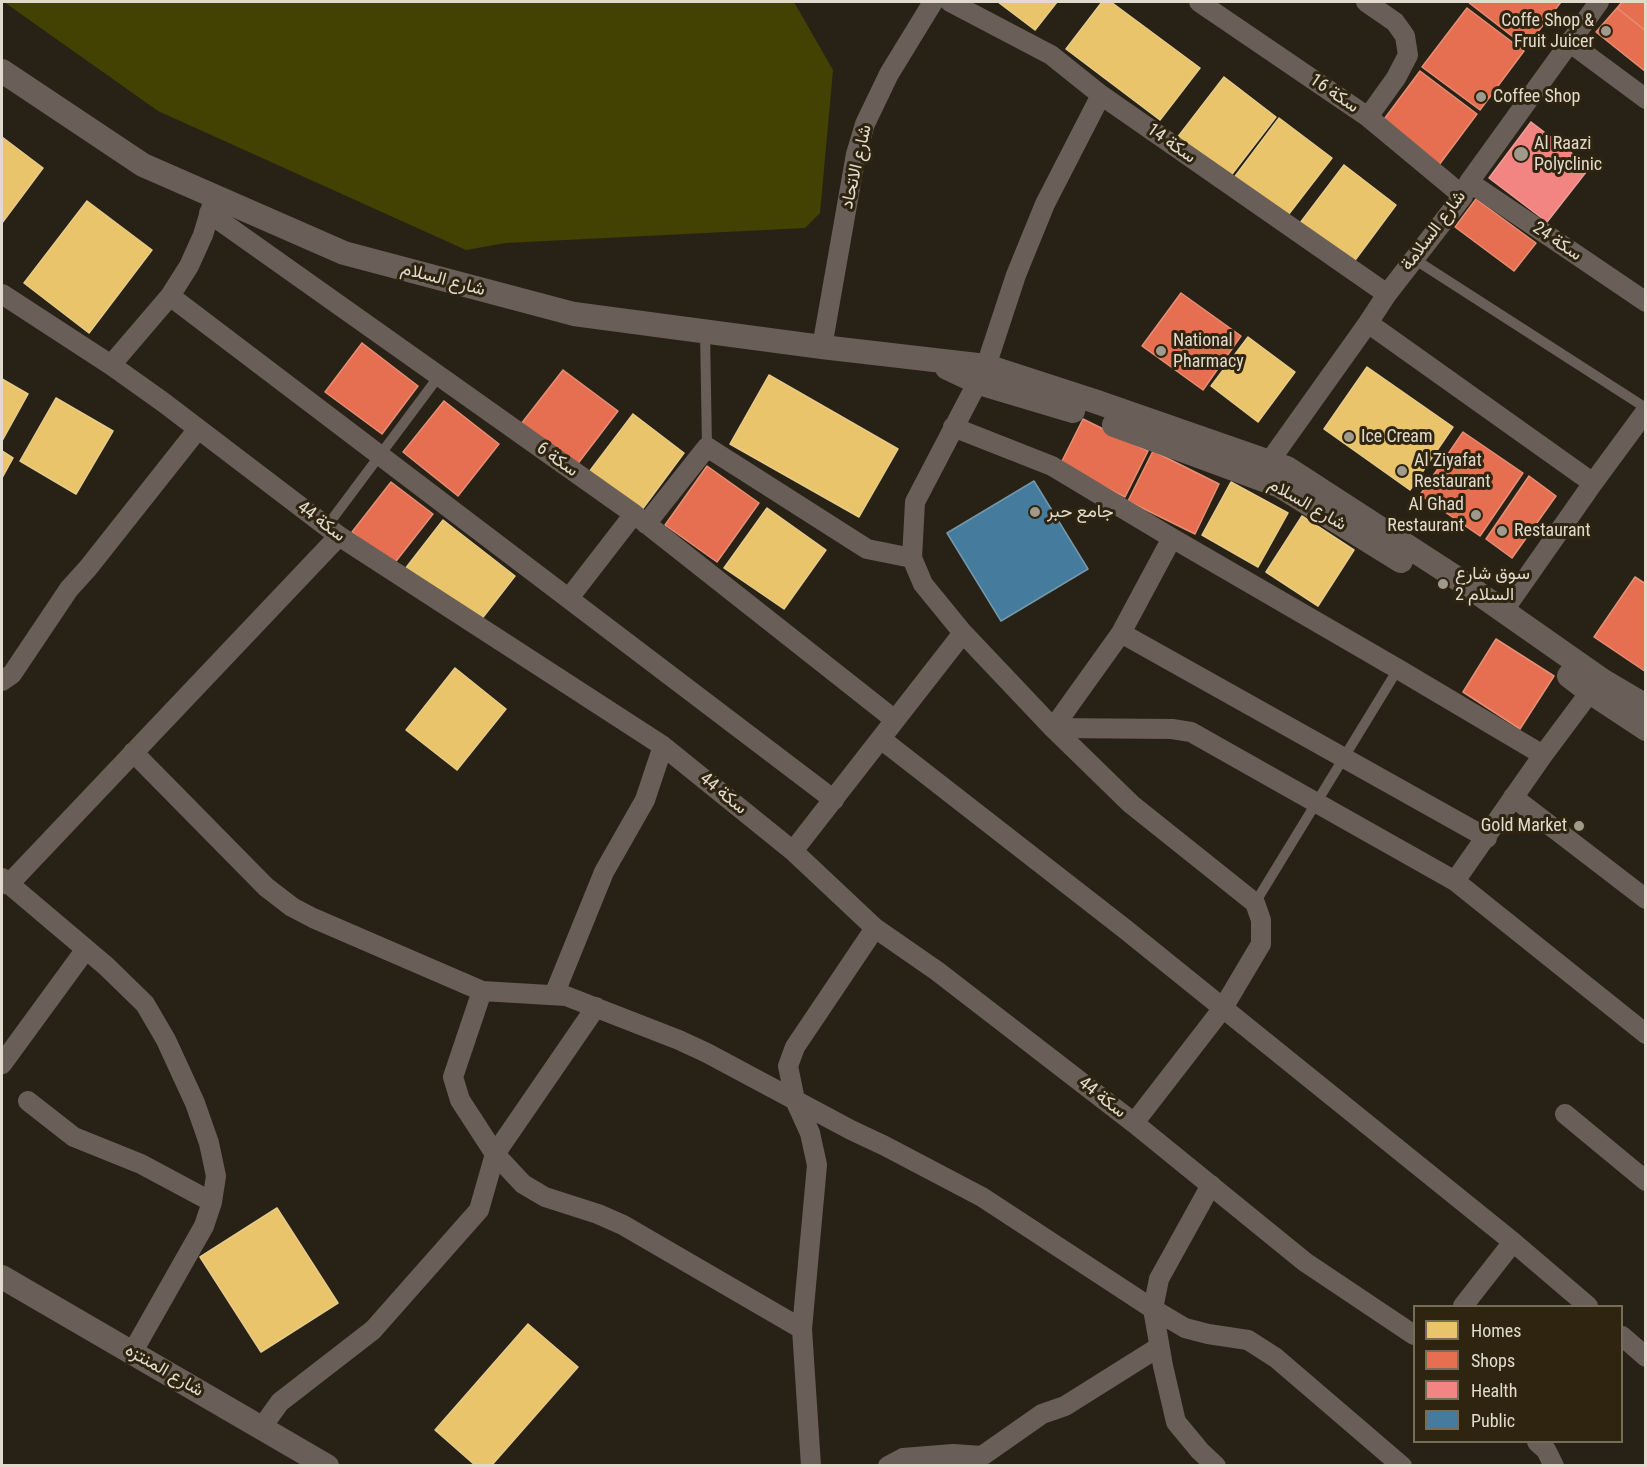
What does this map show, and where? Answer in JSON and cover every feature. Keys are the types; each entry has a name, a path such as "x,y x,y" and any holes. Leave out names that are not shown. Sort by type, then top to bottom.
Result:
{"street":[{"name":"شارع الاتحاد","path":"822,347 856,154 865,124 889,74 933,2"},
{"name":"سكة 14","path":"950,2 1051,55 1101,95 1386,294"},
{"name":"سكة 16","path":"1199,2 1368,117 1466,189"},
{"path":"1366,2 1395,22 1405,36 1408,55 1396,78 1368,117"},
{"name":"شارع السلامة","path":"1269,462 1368,323 1386,294 1466,189 1599,2"},
{"path":"1569,42 1646,99"},
{"name":"شارع السلام","path":"2,71 143,165 212,205 344,253 574,314 928,359 1097,402 1287,468 1504,610 1602,680 1646,706"},
{"path":"1101,95 1045,204 1016,275 982,374 915,502 912,558 923,584 963,633 1053,728 1131,804 1255,903 1261,920 1261,944 1223,1008 1134,1123"},
{"name":"سكة 24","path":"1466,189 1646,302"},
{"path":"111,365 170,296 189,266 203,235 212,205"},
{"name":"سكة 6","path":"212,205 439,376 640,519 895,720"},
{"name":"سكة 44","path":"2,294 163,402 333,531 663,746 793,851 875,928 937,971 1134,1123 1305,1262 1413,1334"},
{"path":"170,296 834,800"},
{"path":"1368,323 1593,483"},
{"name":"شارع السلام","path":"982,374 1280,486 1447,590 1646,729"},
{"path":"1504,610 1646,409"},
{"path":"953,427 1052,466 1544,755"},
{"path":"2,681 12,674 69,588 88,568 198,429"},
{"path":"569,598 707,447 867,549 912,558"},
{"path":"132,1353 204,1226 212,1202 216,1176 208,1143 195,1103 166,1040 145,1004 106,966 5,881 133,752 333,531"},
{"path":"1053,728 1121,633 1172,538"},
{"path":"793,851 963,633"},
{"path":"1121,633 1487,838"},
{"path":"1455,881 1590,692"},
{"path":"1053,728 1172,729 1191,732 1455,881 1646,1034"},
{"path":"881,739 1223,1008 1514,1242 1587,1305"},
{"path":"554,995 604,872 645,800 663,746"},
{"path":"133,752 266,887 292,908 482,990 566,996 707,1053 982,1197 1185,1328 1248,1340 1276,1358 1402,1466"},
{"path":"1514,797 1646,899"},
{"path":"811,1466 802,1329 817,1165 810,1133 795,1100 788,1066 795,1047 875,928"},
{"path":"2,1064 86,950"},
{"path":"482,990 453,1077 460,1100 495,1154 523,1184 545,1197 598,1214 623,1225 802,1329"},
{"path":"262,1427 280,1402 373,1330 479,1210 495,1154 596,1007"},
{"path":"28,1101 74,1137 141,1164 212,1202"},
{"path":"1565,1114 1646,1181"},
{"path":"1211,1185 1159,1279 1153,1309 1176,1422 1216,1466"},
{"path":"1464,1305 1514,1242"},
{"name":"شارع المنتزه","path":"2,1277 327,1466"},
{"path":"1623,1337 1646,1357"},
{"path":"888,1466 903,1458 953,1454 982,1456 1042,1414 1065,1406 1159,1347"},
{"path":"1538,1443 1546,1450 1554,1466"}],"lane":[{"path":"1414,259 1646,409"},
{"path":"705,331 707,447"},
{"path":"333,531 380,454 439,376"},
{"path":"1255,903 1398,669"}],"shaded area":[{"path":"4,2 794,2 833,70 820,213 805,228 506,243 466,250 158,111"}],"building: Homes":[{"path":"998,2 1057,2 1035,30"},
{"path":"1102,2 1111,2 1200,68 1160,120 1066,49"},
{"path":"1224,77 1276,117 1229,178 1177,138"},
{"path":"1279,118 1332,158 1285,219 1233,179"},
{"path":"2,137 43,168 2,223"},
{"path":"1344,165 1396,205 1350,267 1297,227"},
{"path":"87,201 152,250 89,333 24,283"},
{"path":"1248,337 1295,372 1258,422 1211,386"},
{"path":"1367,367 1453,427 1410,490 1324,429"},
{"path":"769,375 898,449 859,517 730,444"},
{"path":"2,379 28,394 2,441"},
{"path":"56,398 113,431 76,494 20,461"},
{"path":"633,414 684,453 641,511 589,472"},
{"path":"2,451 13,458 2,478"},
{"path":"1231,482 1288,513 1258,567 1202,535"},
{"path":"767,508 826,550 784,609 724,568"},
{"path":"1302,516 1354,550 1318,606 1266,572"},
{"path":"443,520 515,576 477,625 405,569"},
{"path":"455,668 506,709 457,770 406,730"},
{"path":"277,1208 338,1303 261,1352 200,1257"},
{"path":"528,1324 578,1367 491,1466 476,1466 435,1430"}],"building: Shops":[{"path":"1468,2 1561,2 1526,47"},
{"path":"1622,2 1646,2 1646,31 1617,8"},
{"path":"1467,8 1524,51 1480,110 1422,67"},
{"path":"1617,8 1646,31 1646,72 1596,32"},
{"path":"1420,71 1477,114 1433,173 1376,130"},
{"path":"1476,199 1536,243 1514,271 1455,227"},
{"path":"1181,293 1241,336 1203,390 1142,346"},
{"path":"362,343 418,386 382,434 325,392"},
{"path":"563,370 618,411 576,466 521,424"},
{"path":"444,401 499,444 458,496 403,452"},
{"path":"1083,419 1148,451 1125,497 1060,465"},
{"path":"1463,432 1523,473 1480,536 1420,495"},
{"path":"1153,451 1219,484 1195,534 1128,501"},
{"path":"707,466 759,503 717,562 665,525"},
{"path":"1529,476 1556,496 1512,558 1486,539"},
{"path":"391,482 433,514 393,565 352,532"},
{"path":"1635,577 1646,584 1646,672 1594,637"},
{"path":"1496,639 1554,676 1520,729 1463,692"}],"building: Health":[{"path":"1531,122 1590,167 1547,222 1489,178"}],"building: Public":[{"path":"1034,481 1088,569 1001,621 947,533"}],"place":[{"name":"Coffe Shop & Fruit Juicer","path":"1606,31"},
{"name":"Coffee Shop","path":"1481,97"},
{"name":"Al Raazi Polyclinic","path":"1521,154"},
{"name":"National Pharmacy","path":"1161,351"},
{"name":"Ice Cream","path":"1349,437"},
{"name":"Al Ziyafat Restaurant","path":"1402,471"},
{"name":"جامع حبر","path":"1035,512"},
{"name":"Al Ghad Restaurant","path":"1476,515"},
{"name":"Restaurant","path":"1502,531"},
{"name":"سوق شارع السلام 2","path":"1443,584"},
{"name":"Gold Market","path":"1579,826"}]}
